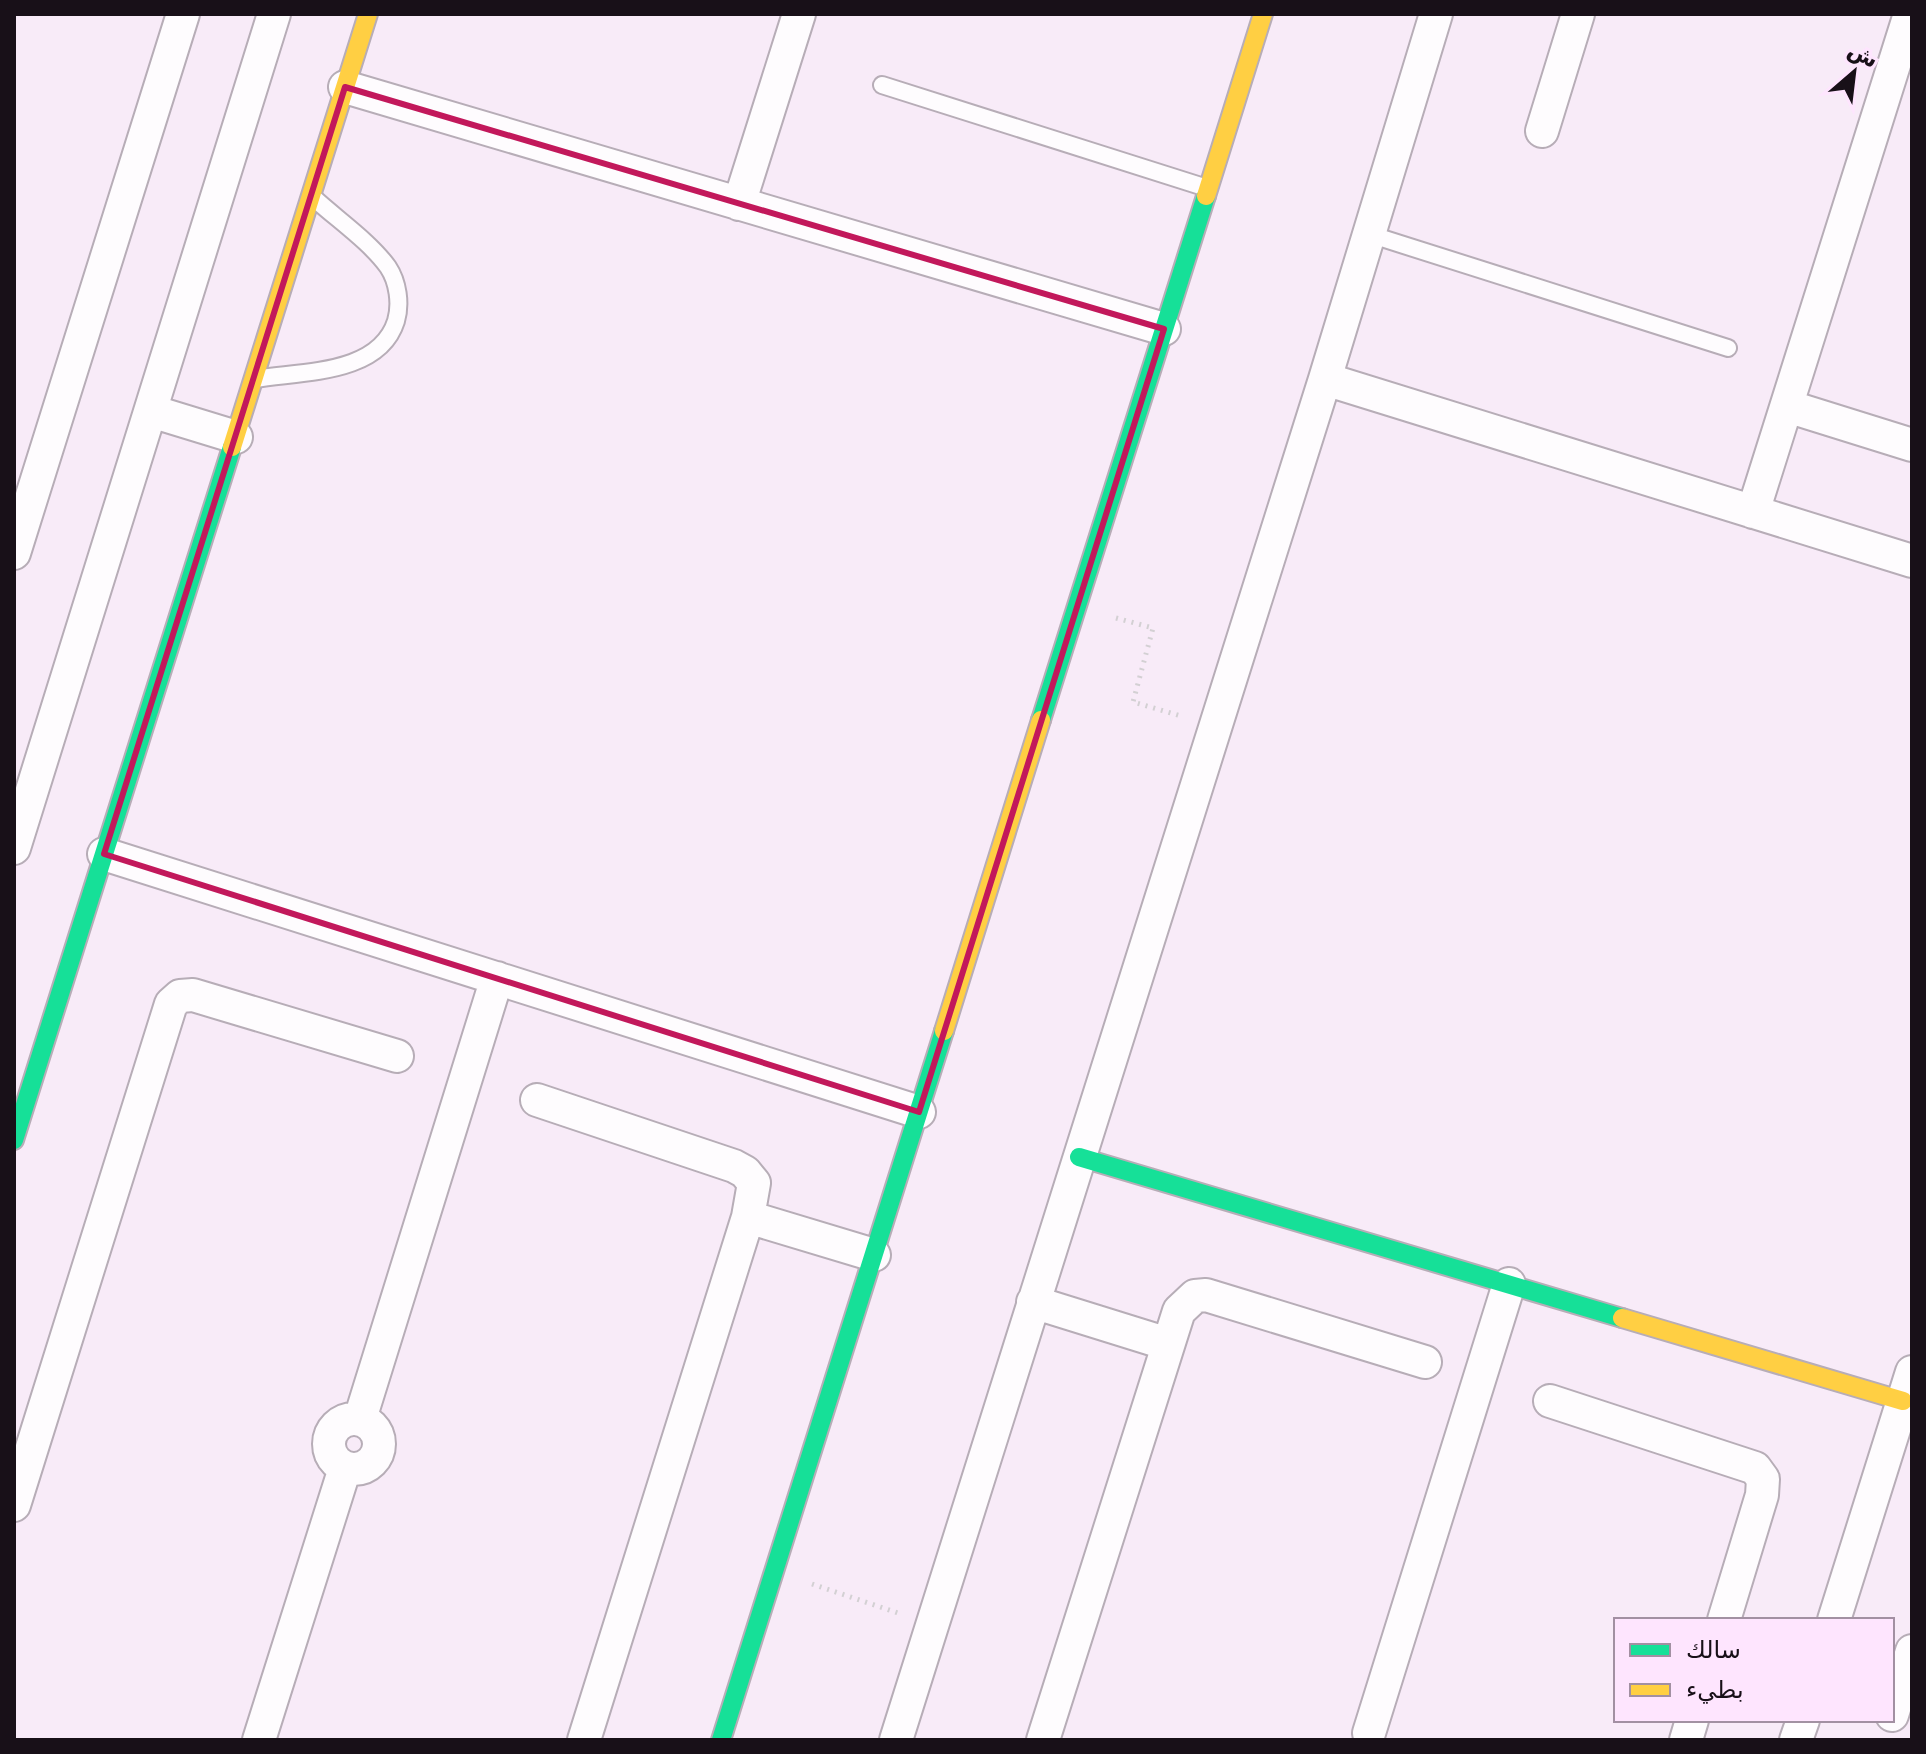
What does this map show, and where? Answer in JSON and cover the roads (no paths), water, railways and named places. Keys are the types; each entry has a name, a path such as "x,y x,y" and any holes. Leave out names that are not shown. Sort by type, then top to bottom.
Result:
{"street":[{"path":"14,553 183,14"},
{"path":"14,848 274,14"},
{"path":"14,1140 368,14"},
{"path":"739,204 799,14"},
{"path":"721,1740 1263,14"},
{"path":"1542,131 1578,14"},
{"path":"1753,512 1910,14"},
{"path":"896,1740 1325,379 1434,15"},
{"path":"345,87 1164,329"},
{"path":"1325,379 1912,561"},
{"path":"1787,406 1912,445"},
{"path":"151,411 236,437"},
{"path":"104,854 919,1112"},
{"path":"259,1740 345,1468 359,1469 371,1463 378,1452 379,1438 372,1426 360,1419 497,978"},
{"path":"14,1505 171,1004 180,996 193,995 397,1056"},
{"path":"537,1100 745,1172 754,1183 748,1217 584,1740"},
{"path":"1079,1157 1509,1284 1907,1386 1835,1618"},
{"path":"748,1217 874,1255"},
{"path":"1365,1738 1509,1284"},
{"path":"1043,1740 1168,1344 1179,1311 1186,1301 1206,1295 1425,1362"},
{"path":"1033,1302 1168,1344"},
{"path":"1550,1401 1755,1468 1763,1479 1762,1495 1725,1618"},
{"path":"1894,1708 1912,1651"}],"lane":[{"path":"882,85 1209,188"},
{"path":"254,379 358,361 378,350 392,332 399,311 397,288 388,267 311,195"},
{"path":"1369,234 1728,348"}]}
